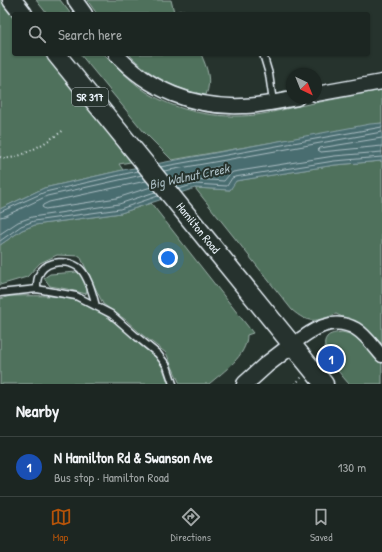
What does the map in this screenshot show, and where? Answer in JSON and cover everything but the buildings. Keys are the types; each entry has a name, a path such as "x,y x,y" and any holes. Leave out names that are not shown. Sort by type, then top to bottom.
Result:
{"main road":[{"path":"12,0 21,12"},
{"name":"Hamilton Road","path":"58,56 324,384"},
{"path":"245,384 266,365 292,345"}],"street":[{"path":"75,0 84,12"},
{"path":"118,56 126,65 143,78 172,94 205,104 243,106 286,100"},
{"path":"322,93 382,82"},
{"path":"292,345 305,334 333,323 356,329 382,356"}],"lane":[{"path":"264,56 269,74 273,102"},
{"path":"37,289 37,279 42,270 55,262 68,262 79,268 85,277 92,292 96,306"},
{"path":"0,293 37,289 76,296 96,306 111,314 158,354 166,366 173,384"}],"path":[{"path":"0,157 11,159 18,157 51,140 64,130"}],"green space":[{"path":"0,0 12,0 14,12 12,12 12,56 58,56 142,160 119,164 123,170 44,188 0,209"},
{"path":"36,0 60,0 69,12 45,12"},
{"path":"87,0 171,0 174,12 96,12"},
{"path":"184,10 185,12 174,12"},
{"path":"82,56 106,56 123,73 145,91 157,98 184,109 212,115 256,115 309,104 322,104 322,102 382,90 382,123 172,160 144,132"},
{"path":"131,56 202,56 209,79 206,95 174,86 154,75"},
{"path":"382,161 382,344 371,334 349,320 336,314 323,319 308,320 292,310 195,188 230,190 235,181 335,165"},
{"path":"151,203 253,333 247,335 243,350 234,362 209,384 180,384 166,353 126,320 103,304 80,256 57,255 40,263 27,277 0,285 0,245 22,230 35,225 121,213"},
{"path":"77,272 85,282 87,288 86,294 50,286 44,278 50,274"},
{"path":"10,296 59,297 84,303 101,313 124,330 155,357 161,364 169,384 0,384 0,299"},
{"path":"342,332 354,335 363,341 382,361 382,384 349,384 336,369 325,348 325,342 327,337 330,335"}],"water":[{"name":"Big Walnut Creek","path":"382,123 382,161 335,165 236,181 230,190 195,188 121,213 35,225 22,230 0,245 0,209 44,188 123,170"}],"place":[{"name":"N Hamilton Rd & Swanson Ave","path":"331,359"}]}
